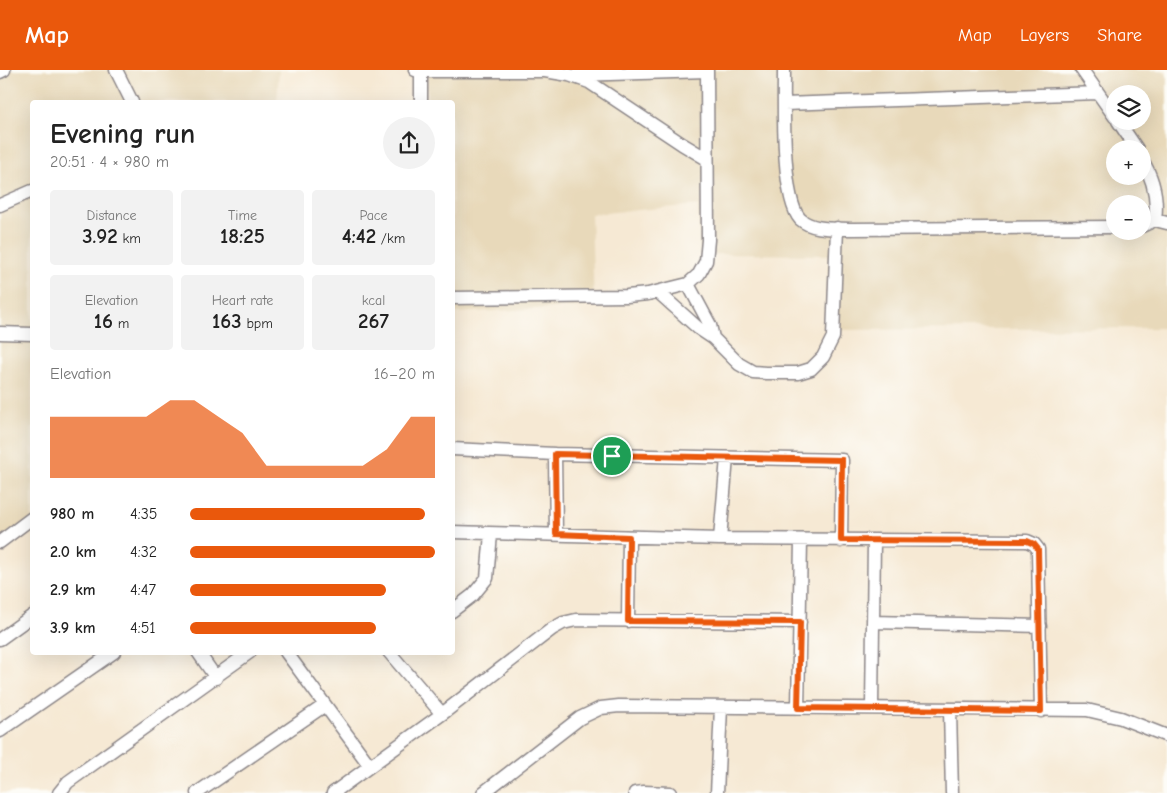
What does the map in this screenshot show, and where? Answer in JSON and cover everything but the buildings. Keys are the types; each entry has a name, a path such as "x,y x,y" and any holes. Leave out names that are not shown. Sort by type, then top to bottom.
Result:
{"street":[{"path":"0,72 4,70"},
{"path":"116,70 131,100"},
{"path":"421,100 419,70 545,71 569,75 589,82 682,144 707,158"},
{"path":"784,70 788,181 792,203 800,219 816,227 1106,227"},
{"path":"1082,70 1106,104"},
{"path":"455,298 627,296 658,292 688,284 699,274 706,261 708,240 707,71 569,75"},
{"path":"784,104 1098,93"},
{"path":"1151,181 1161,222"},
{"path":"0,205 30,192"},
{"path":"658,292 698,328 713,338 739,364 753,372 798,374 811,369 823,357 833,337 836,228"},
{"path":"688,284 710,325 713,338"},
{"path":"0,333 30,334"},
{"path":"455,450 842,460 841,540"},
{"path":"555,454 556,534"},
{"path":"720,539 727,458"},
{"path":"0,542 30,520"},
{"path":"455,532 720,539 1027,541 1034,544 1038,549 1041,711"},
{"path":"455,608 477,591 487,578 491,534"},
{"path":"628,621 629,537"},
{"path":"798,708 801,540"},
{"path":"872,707 874,541"},
{"path":"0,639 30,617"},
{"path":"333,793 442,714 552,629 563,623 576,620 800,622"},
{"path":"873,622 1040,626"},
{"path":"200,655 216,678"},
{"path":"59,793 68,782 246,655"},
{"path":"288,655 370,766"},
{"path":"395,655 442,714"},
{"path":"0,731 100,656"},
{"path":"197,793 325,705"},
{"path":"483,793 580,718 601,708 619,706 1087,710 1120,718 1167,736"},
{"path":"717,793 722,708"},
{"path":"950,710 952,793"},
{"path":"635,793 670,793"}],"shaded area":[{"path":"0,70 279,70 277,100 30,100 30,526 0,548"},
{"path":"427,70 1163,70 1167,75 1167,328 827,330 829,255 700,254 698,205 591,214 594,306 455,313 455,100 428,100"}],"route":[{"path":"555,454 612,456 842,460 841,540 1027,541 1034,544 1038,549 1041,711 872,707 798,708 800,622 628,621 629,537 556,534 555,454"}]}
